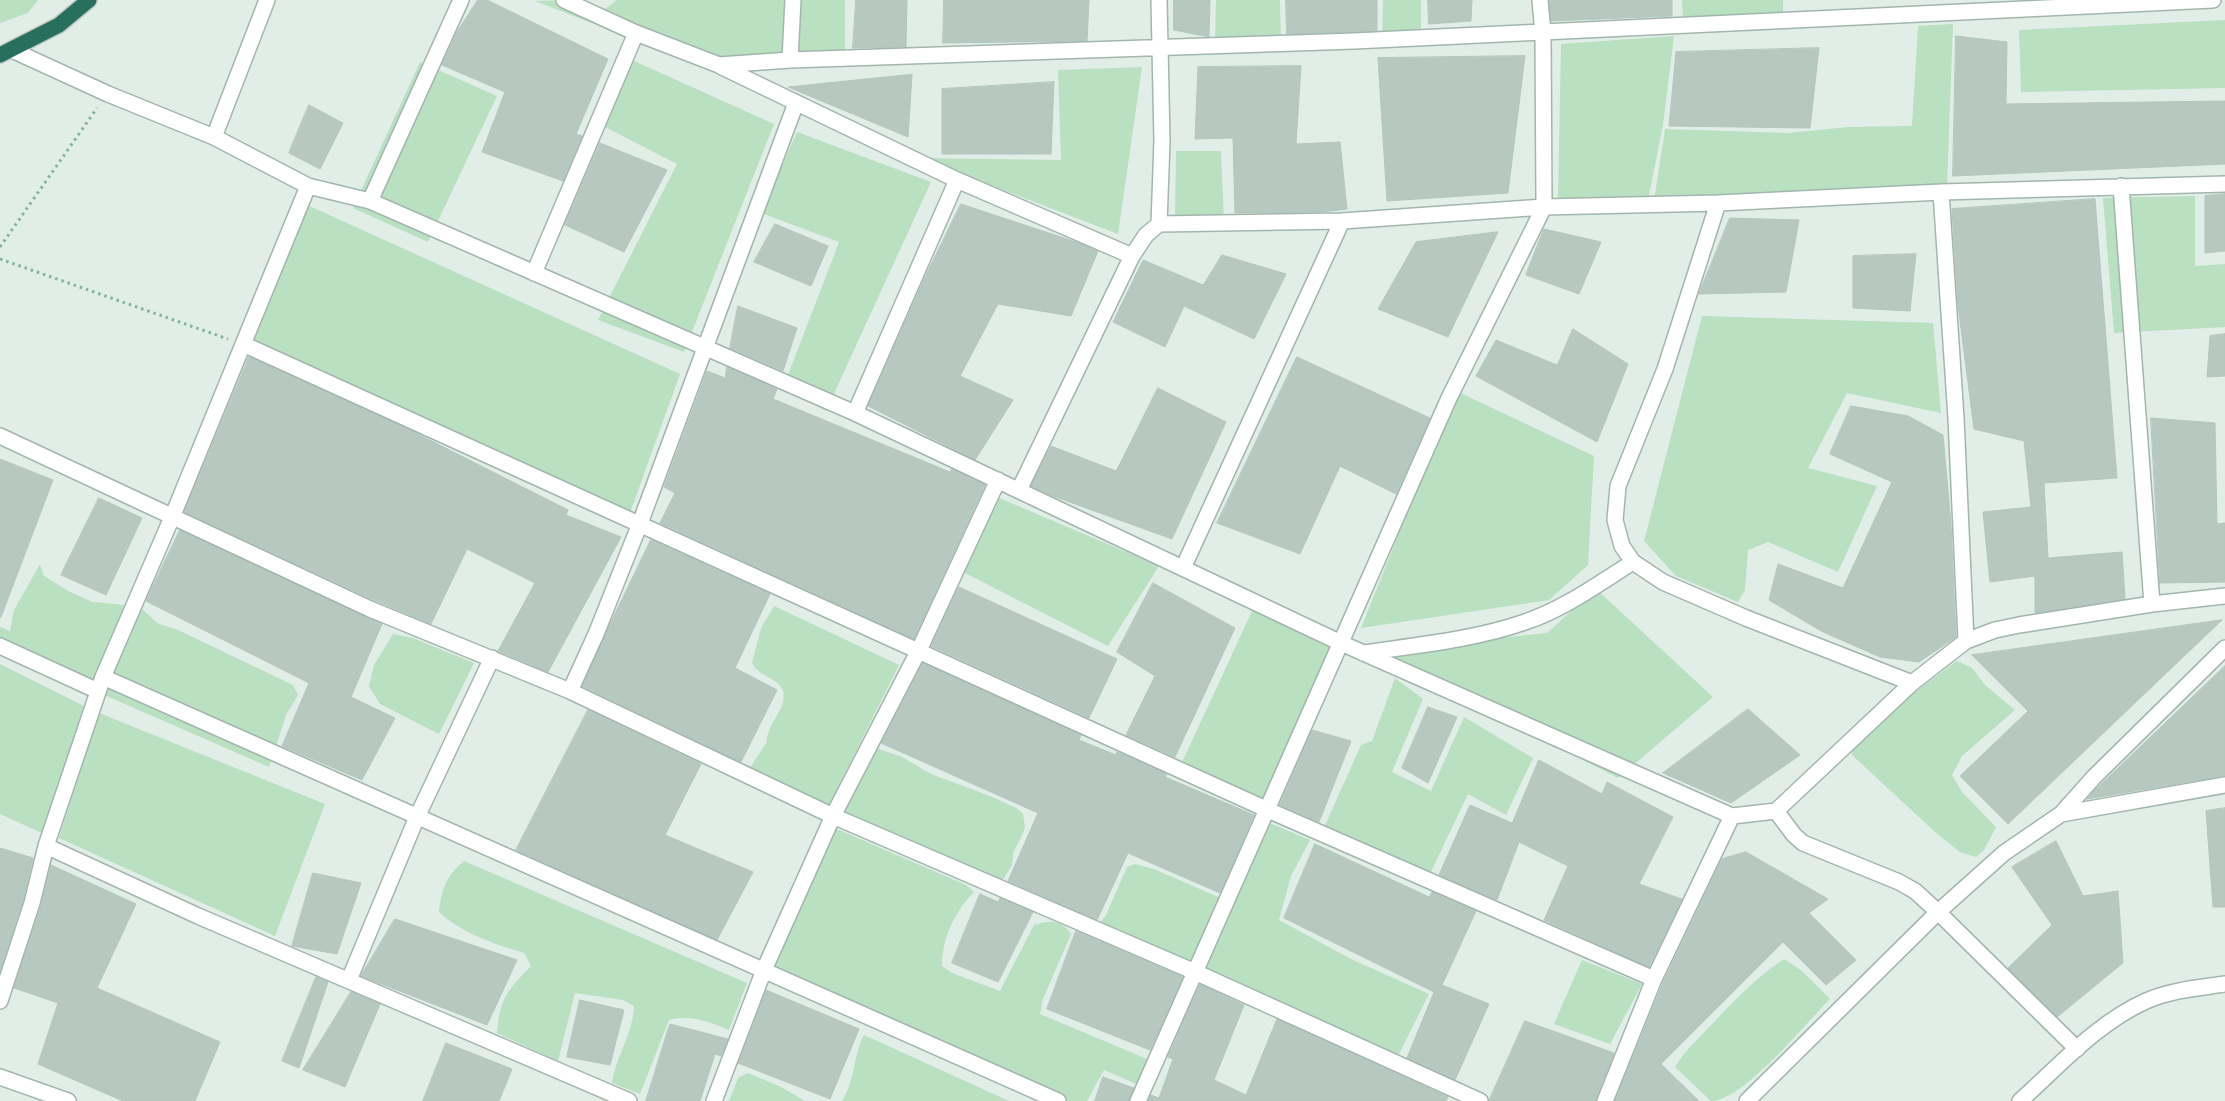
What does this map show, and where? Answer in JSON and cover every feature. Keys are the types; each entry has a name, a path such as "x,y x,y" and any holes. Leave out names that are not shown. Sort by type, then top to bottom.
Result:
{"highway":[{"path":"6,52 58,25 89,0"}],"street":[{"path":"214,137 267,0"},
{"path":"370,201 461,0"},
{"path":"564,0 636,33 719,65 880,141 957,180 1132,256"},
{"path":"790,60 793,0"},
{"path":"1159,0 1162,49 1162,142 1159,224"},
{"path":"1138,1101 1449,398 1544,207 1543,32 1540,0"},
{"path":"719,65 790,60 1162,49 2213,0"},
{"path":"534,272 636,33"},
{"path":"6,52 214,137 308,186 370,201 855,413 1341,643 1732,816 1776,811 1912,683 1966,640 1995,630 2019,625 2152,604 2225,596"},
{"path":"570,691 596,634 639,526 796,103"},
{"path":"855,413 957,180"},
{"path":"1019,490 1132,256 1146,234 1159,224 1342,221 1544,207 1718,203 1942,192 2225,184"},
{"path":"0,1001 32,903 46,846 101,684 173,515 308,186"},
{"path":"2121,186 2152,604"},
{"path":"1942,192 1956,418 1966,640"},
{"path":"1718,203 1665,368 1618,486 1615,520 1622,546 1632,562 1663,582 1746,618 1912,683"},
{"path":"1183,568 1342,221"},
{"path":"243,344 639,526 918,650 1268,810 1654,979"},
{"path":"0,436 173,515 370,609 570,691 833,816 1195,972 1480,1101"},
{"path":"714,1101 764,970 833,816 918,650 998,480"},
{"path":"1363,653 1482,635 1527,622 1573,600 1632,562"},
{"path":"0,646 101,684 417,817 1058,1101"},
{"path":"1747,1101 1938,912 2004,853 2061,814 2094,777 2225,648"},
{"path":"349,980 417,817 492,658"},
{"path":"2061,814 2225,785"},
{"path":"1776,811 1794,835 1803,843 1900,882 1915,891 2077,1049"},
{"path":"1605,1101 1654,979 1732,816"},
{"path":"46,846 198,916 629,1101"},
{"path":"2020,1101 2100,1028 2147,1001 2176,991 2225,984"},
{"path":"0,1077 68,1101"}],"path":[{"path":"0,247 108,94"},
{"path":"0,259 243,344"}],"green space":[{"path":"0,0 38,0 28,13 0,23"},
{"path":"571,0 605,9 617,0 845,0 845,54 690,61 535,1"},
{"path":"1216,0 1280,0 1281,43 1215,44"},
{"path":"1383,0 1421,0 1421,41 1382,39"},
{"path":"1682,0 1783,0 1783,17 1683,23"},
{"path":"2225,20 2225,88 2021,92 2019,30"},
{"path":"1953,24 1947,186 1654,201 1665,129 1788,133 1849,127 1912,126 1918,26"},
{"path":"1674,36 1663,125 1648,200 1588,203 1558,198 1561,44"},
{"path":"632,60 774,124 684,352 598,320 677,164 605,127"},
{"path":"420,62 497,96 428,242 353,208"},
{"path":"1142,67 1118,234 920,158 1061,160 1058,70"},
{"path":"797,132 931,182 826,411 783,388 839,242 761,213"},
{"path":"1176,151 1221,151 1224,222 1175,221"},
{"path":"2195,196 2195,266 2225,264 2225,327 2114,333 2103,198"},
{"path":"294,199 680,374 626,524 240,338"},
{"path":"1702,316 1933,323 1941,413 1847,393 1808,468 1877,486 1838,572 1768,542 1748,550 1745,590 1738,602 1676,576 1644,541"},
{"path":"1456,391 1594,456 1588,565 1549,600 1361,628"},
{"path":"997,497 1159,566 1108,646 963,572"},
{"path":"40,564 44,576 70,592 93,602 124,605 92,690 0,650 0,627 10,631 14,610"},
{"path":"1596,589 1713,697 1618,778 1371,651 1547,633"},
{"path":"137,604 157,623 178,630 293,685 298,695 286,715 269,767 102,694"},
{"path":"774,606 899,665 826,811 749,773 754,761 766,743 768,732 779,712 784,696 781,686 760,672 752,663 761,628"},
{"path":"1253,609 1331,644 1261,806 1179,769"},
{"path":"393,634 413,638 474,663 439,734 380,704 369,686 374,665"},
{"path":"1957,661 1972,668 1985,685 2015,710 1962,756 1952,775 1962,792 1996,827 1984,850 1976,857 1960,852 1935,832 1852,755 1851,739"},
{"path":"0,664 84,706 44,834 0,814"},
{"path":"1395,678 1423,699 1392,772 1431,791 1464,717 1533,758 1506,815 1468,794 1428,878 1323,830 1361,745 1372,741"},
{"path":"99,713 325,804 275,936 59,838"},
{"path":"870,746 902,757 931,774 995,798 1018,809 1023,814 1025,827 1023,833 1013,853 1012,865 999,886 836,817"},
{"path":"1265,821 1310,840 1291,876 1279,920 1351,959 1429,994 1397,1058 1202,971"},
{"path":"830,826 966,885 974,892 956,916 944,945 942,966 952,973 1000,991 1034,925 1055,922 1067,929 1071,934 1043,999 1040,1014 1159,1064 1150,1090 1104,1070 1087,1101 1054,1101 765,976"},
{"path":"464,861 747,983 729,1030 692,1018 669,1020 640,1094 612,1083 633,1016 634,1006 623,1000 575,993 558,1061 497,1033 500,1011 506,996 531,966 524,953 490,942 468,932 439,912 441,897 449,877"},
{"path":"1135,864 1154,869 1225,900 1194,969 1099,924 1106,915 1127,867"},
{"path":"1784,959 1802,971 1830,999 1774,1059 1756,1075 1724,1098 1711,1101 1675,1067 1694,1043 1740,996 1765,973"},
{"path":"1582,960 1642,984 1610,1044 1554,1024"},
{"path":"864,1035 1009,1101 842,1101 849,1085 860,1043"},
{"path":"748,1073 781,1087 805,1101 729,1101 738,1078"}],"building":[{"path":"478,0 487,0 608,59 576,134 582,136 563,181 482,152 505,92 442,65 457,32"},
{"path":"856,0 907,0 906,47 853,48"},
{"path":"944,0 1089,0 1087,41 943,43"},
{"path":"1174,0 1210,0 1209,37 1174,30"},
{"path":"1286,0 1377,0 1377,31 1287,34"},
{"path":"1428,0 1472,0 1471,21 1429,24"},
{"path":"1549,0 1672,0 1672,16 1551,21"},
{"path":"1956,36 2007,42 2006,104 2225,101 2225,164 1953,176"},
{"path":"1819,48 1810,128 1669,126 1676,52"},
{"path":"1525,56 1508,193 1387,201 1378,58"},
{"path":"1301,66 1296,144 1340,142 1347,209 1321,212 1235,213 1233,138 1195,139 1198,67"},
{"path":"905,75 912,75 908,137 788,87"},
{"path":"1054,82 1051,154 942,154 942,89"},
{"path":"309,105 343,123 320,169 289,153"},
{"path":"600,143 667,170 624,252 565,225"},
{"path":"2225,194 2225,251 2205,253 2205,196"},
{"path":"2095,199 2117,478 2044,483 2048,558 2122,552 2125,599 2035,613 2035,576 1990,582 1983,512 2031,507 2024,441 1974,429 1958,305 1952,209"},
{"path":"961,204 1098,251 1071,316 998,304 960,376 1013,400 975,460 868,406 926,275"},
{"path":"1730,218 1799,220 1786,292 1699,294"},
{"path":"775,224 828,246 811,286 754,262"},
{"path":"1544,229 1601,242 1579,294 1526,275"},
{"path":"1498,232 1448,337 1378,309 1416,242"},
{"path":"1916,254 1910,311 1853,308 1853,256"},
{"path":"1222,255 1286,274 1254,339 1184,306 1165,347 1113,322 1143,260 1203,285"},
{"path":"738,306 797,328 783,371 730,348"},
{"path":"1573,329 1628,364 1597,442 1476,376 1496,340 1557,365"},
{"path":"2225,334 2225,376 2207,377 2210,336"},
{"path":"249,357 402,426 568,510 566,515 621,537 548,672 498,651 535,583 467,549 431,624 374,600 184,512"},
{"path":"1297,357 1430,418 1396,494 1340,466 1300,554 1217,523"},
{"path":"727,367 777,389 773,399 950,472 952,469 985,485 914,639 660,523 675,493 664,487 707,371 725,378"},
{"path":"1158,388 1226,422 1172,539 1053,496 1031,486 1051,446 1116,471"},
{"path":"1851,406 1908,416 1943,435 1951,525 1956,637 1919,662 1880,657 1821,631 1769,600 1778,564 1843,588 1892,482 1830,454"},
{"path":"2151,418 2215,423 2217,524 2225,523 2225,582 2160,583"},
{"path":"0,459 53,480 1,617 0,617"},
{"path":"99,498 142,518 106,595 61,575"},
{"path":"180,530 382,624 351,697 395,718 362,780 282,746 309,683 146,601"},
{"path":"651,540 770,594 735,668 777,690 741,762 582,686"},
{"path":"1153,583 1235,628 1175,757 1126,735 1155,676 1117,652"},
{"path":"959,587 1117,659 1089,718 931,646"},
{"path":"2222,620 2008,824 1960,776 2028,711 1972,655"},
{"path":"923,663 1081,735 1079,740 1116,755 1117,752 1167,774 1165,777 1254,815 1220,893 1128,853 1097,920 1008,881 1038,813 881,743"},
{"path":"2225,666 2225,776 2087,799 2094,791"},
{"path":"1428,707 1457,717 1428,783 1402,768"},
{"path":"1748,709 1800,755 1731,803 1663,773"},
{"path":"588,710 701,764 665,835 753,872 717,940 516,850"},
{"path":"1312,730 1351,741 1319,822 1280,805"},
{"path":"1539,760 1602,794 1607,782 1673,817 1639,884 1682,899 1649,967 1544,920 1568,866 1519,842 1497,900 1439,875 1470,805 1512,823"},
{"path":"2225,808 2225,907 2213,907 2206,811"},
{"path":"2056,841 2083,896 2118,891 2123,963 2057,1017 2008,968 2052,925 2012,867"},
{"path":"1315,844 1429,897 1432,892 1476,911 1442,985 1489,1004 1455,1080 1407,1058 1434,992 1284,918"},
{"path":"0,848 33,858 23,900 0,971"},
{"path":"1746,852 1828,899 1809,913 1856,960 1826,985 1783,942 1661,1064 1699,1101 1615,1101 1663,983 1722,859"},
{"path":"51,865 136,904 97,988 220,1042 195,1101 123,1101 38,1064 58,1003 14,988 41,906"},
{"path":"313,873 361,883 337,954 292,946"},
{"path":"980,894 998,902 1000,898 1033,912 998,982 952,963"},
{"path":"395,919 517,960 487,1025 361,976"},
{"path":"1076,931 1183,977 1150,1050 1047,1009"},
{"path":"316,977 328,982 299,1068 282,1061"},
{"path":"1200,984 1244,1005 1214,1080 1246,1095 1277,1019 1448,1097 1446,1101 1148,1101 1151,1095 1159,1098 1173,1059 1168,1057"},
{"path":"766,990 859,1029 830,1099 738,1063"},
{"path":"351,992 380,1004 345,1087 303,1070"},
{"path":"580,1000 624,1010 610,1065 567,1057"},
{"path":"1525,1021 1614,1053 1596,1101 1489,1101"},
{"path":"670,1024 728,1039 721,1056 715,1054 700,1101 646,1101"},
{"path":"446,1043 512,1069 499,1101 423,1101"},
{"path":"1103,1077 1134,1088 1129,1101 1095,1101"}]}
